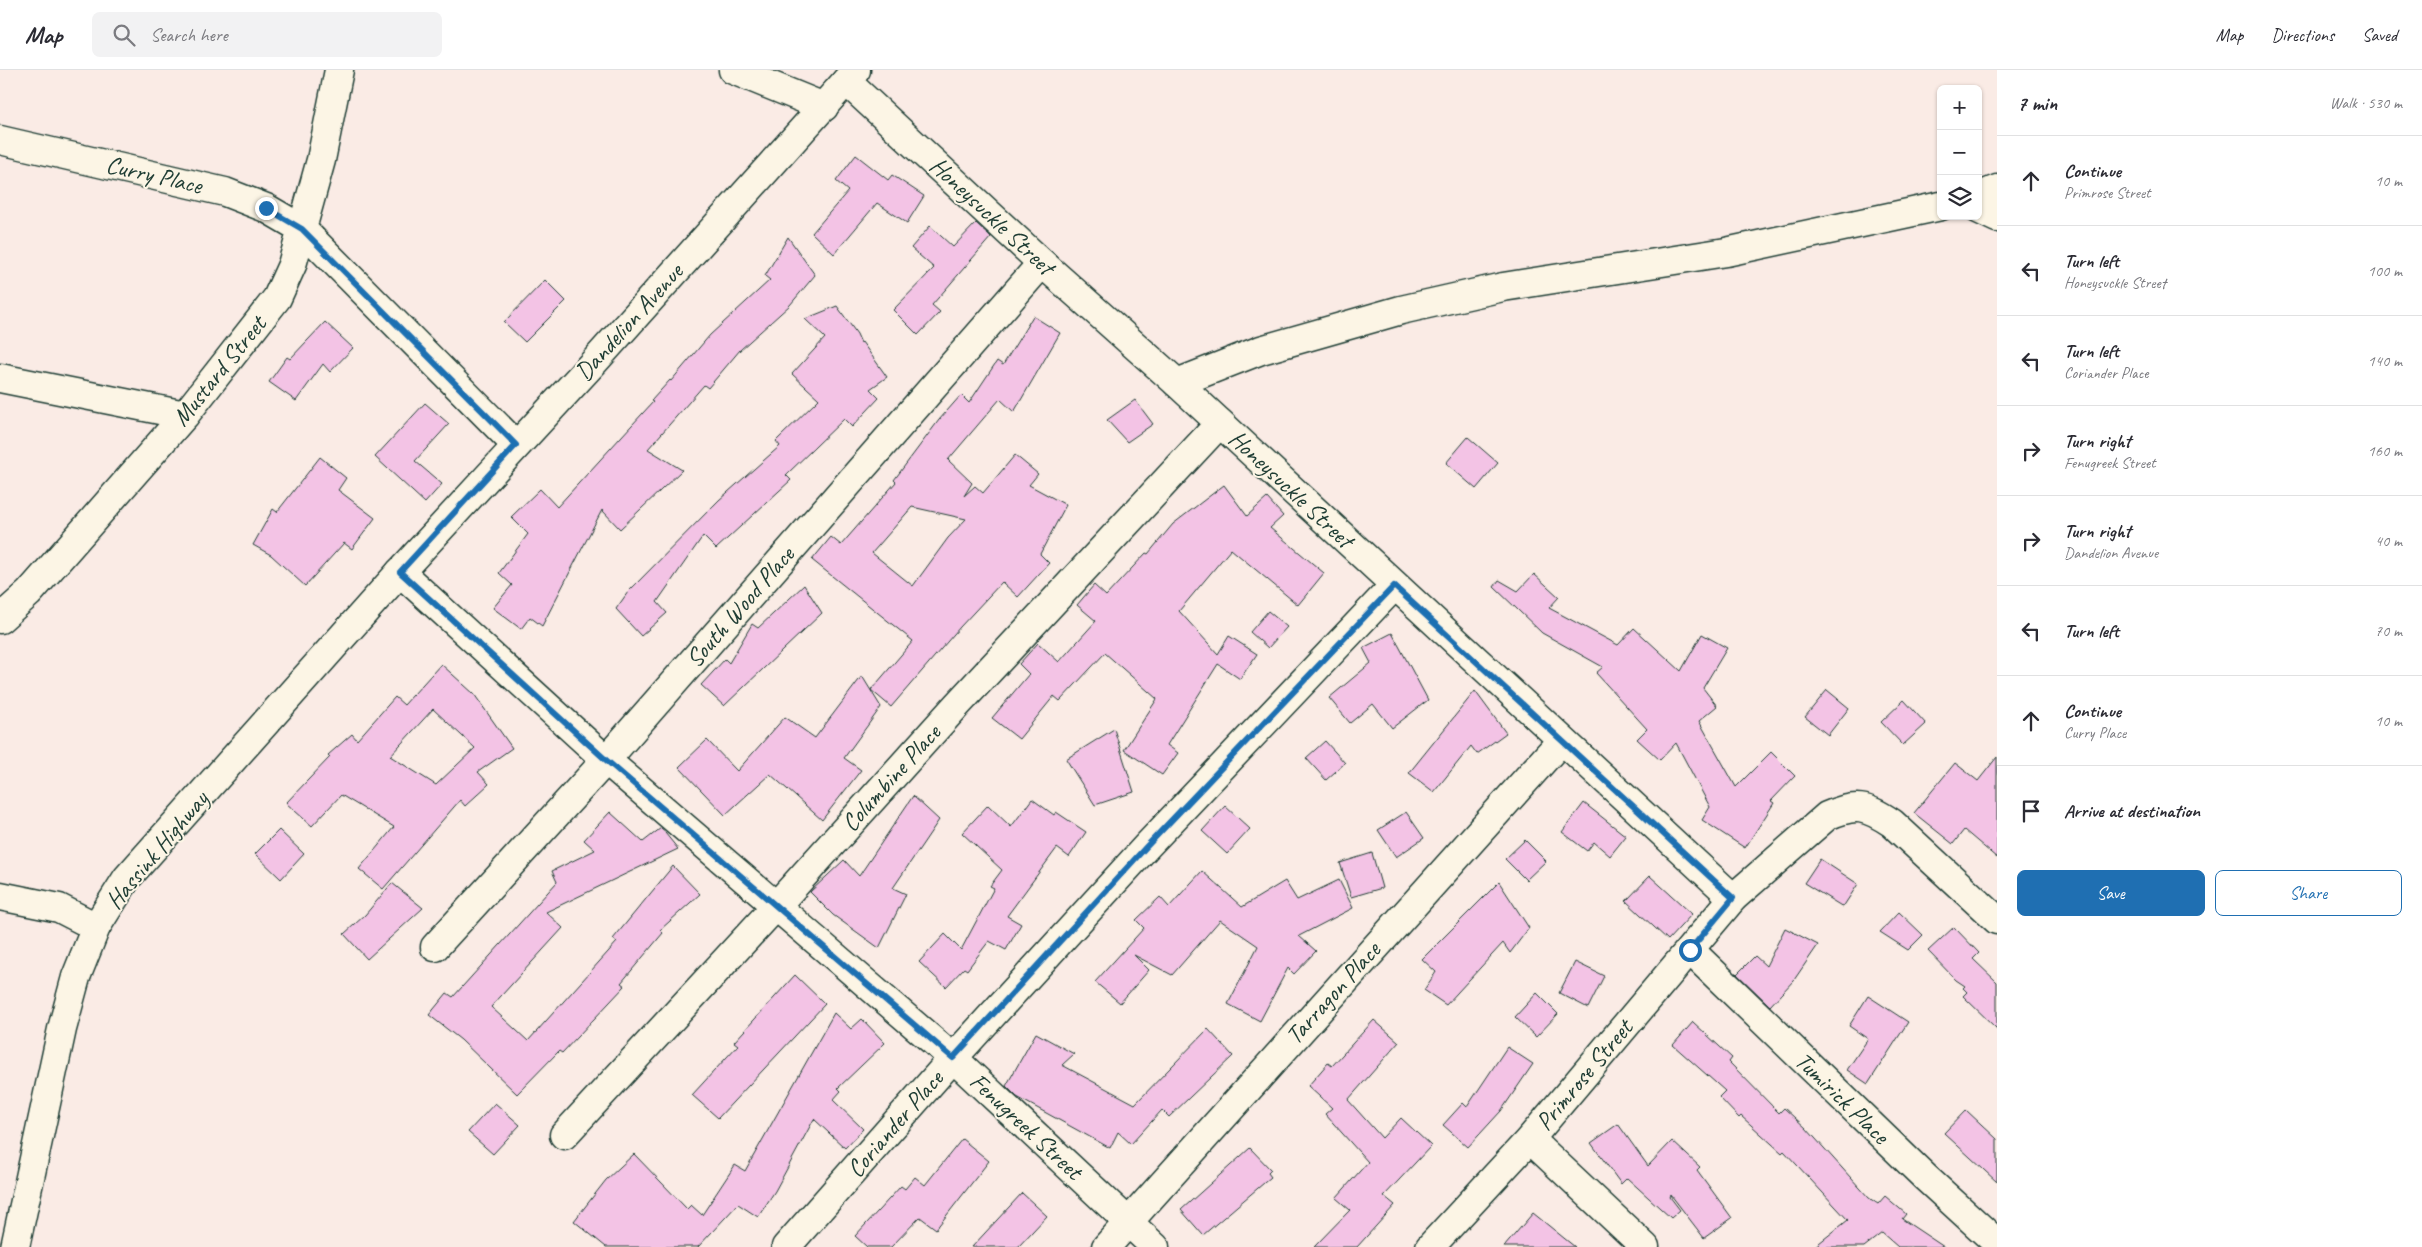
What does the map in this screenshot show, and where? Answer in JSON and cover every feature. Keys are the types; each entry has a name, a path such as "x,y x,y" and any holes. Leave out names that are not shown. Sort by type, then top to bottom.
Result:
{"street":[{"name":"Mustard Street","path":"0,619 29,593 185,415 277,298 292,265 321,160 339,70"},
{"path":"733,70 824,107"},
{"name":"Dandelion Avenue","path":"400,572 595,361 851,76"},
{"name":"Honeysuckle Street","path":"851,76 1042,263 1177,383 1561,741 1733,898"},
{"name":"Curry Place","path":"0,140 225,192 266,208 302,229 516,445"},
{"path":"1982,195 1997,189"},
{"path":"1177,383 1261,350 1401,310 1503,287 1726,252 1937,207"},
{"path":"1982,211 1997,218"},
{"name":"South Wood Place","path":"435,947 606,760 1042,263"},
{"path":"0,378 185,415"},
{"name":"Columbine Place","path":"564,1135 776,906 957,705 1220,423"},
{"name":"Fenugreek Street","path":"400,572 606,760 953,1058 1155,1247"},
{"name":"Hassink Highway","path":"15,1247 62,1029 76,978 96,928 128,878 400,572"},
{"name":"Coriander Place","path":"786,1247 953,1058 1146,847 1394,586"},
{"name":"Tarragon Place","path":"1106,1247 1561,741"},
{"name":"Primrose Street","path":"1430,1247 1530,1139 1733,898 1827,816 1843,809 1857,807 1873,810 1892,823 1997,920"},
{"path":"0,896 58,908 96,928"},
{"name":"Tumirick Place","path":"1690,950 1926,1178 1997,1243"},
{"path":"1530,1139 1645,1247"}],"building":[{"path":"856,155 888,180 892,175 924,196 907,223 877,203 834,254 812,233 848,191 836,181"},
{"path":"976,223 991,237 932,305 940,312 918,335 893,310 934,268 911,248 930,226 953,247"},
{"path":"788,237 815,275 790,305 740,350 708,388 704,385 648,449 682,470 620,529 602,510 542,626 530,617 521,629 493,608 512,585 499,573 528,534 511,517 540,489 557,507 653,402 651,401 671,381 710,335 770,280 765,276"},
{"path":"545,280 566,301 525,342 504,322"},
{"path":"837,306 857,334 861,343 887,377 870,389 879,398 852,427 844,419 786,475 791,480 716,549 703,536 657,602 667,613 641,636 616,609 628,592 719,500 780,446 776,441 819,399 792,374 825,338 805,319"},
{"path":"1033,316 1060,333 1014,412 1000,399 948,460 972,483 964,496 975,486 983,493 1015,455 1038,474 1029,485 1066,505 1040,554 1049,563 1018,597 1002,582 960,627 891,707 871,690 913,641 812,560 831,537 841,545 896,482 894,480 939,420 961,395 969,403 997,361 1003,365","holes":["912,507 966,519 948,538 913,586 872,553"]},
{"path":"325,322 353,348 330,372 323,364 296,401 269,382 287,357 290,359"},
{"path":"1135,400 1153,424 1127,442 1107,420"},
{"path":"425,403 449,424 415,461 442,484 425,503 375,457"},
{"path":"1468,437 1498,463 1476,489 1446,463"},
{"path":"320,457 346,478 338,490 375,518 352,549 344,543 305,586 271,555 253,545 273,509 277,512"},
{"path":"1224,485 1247,516 1267,498 1283,516 1270,528 1324,573 1298,605 1231,549 1179,611 1218,654 1229,636 1257,654 1240,679 1218,664 1167,745 1178,753 1162,775 1124,750 1157,699 1105,653 1060,701 1054,696 1019,739 992,718 1029,674 1019,664 1038,643 1059,662 1096,621 1077,605 1094,585 1106,596 1146,553 1148,554 1173,524"},
{"path":"1534,574 1559,597 1549,608 1618,645 1634,628 1681,671 1702,634 1727,648 1703,688 1717,706 1699,721 1736,787 1771,752 1795,776 1771,801 1774,803 1745,848 1702,820 1710,807 1676,743 1660,760 1637,739 1647,729 1596,673 1603,667 1542,633 1494,587 1499,580 1518,591"},
{"path":"804,585 822,613 724,706 701,685 725,659 729,663 752,624 758,628"},
{"path":"1268,611 1287,627 1268,648 1250,632"},
{"path":"1392,633 1428,700 1392,728 1373,704 1350,723 1329,698 1371,663 1363,648"},
{"path":"441,664 474,694 512,748 478,772 489,784 465,806 460,800 383,889 359,869 394,827 341,795 312,826 286,803 330,757 328,755 352,734 357,740 395,697 404,705","holes":["433,709 475,748 436,785 390,756"]},
{"path":"862,676 881,707 844,758 861,770 822,820 770,774 725,815 679,767 707,740 737,771 785,717 815,738"},
{"path":"1827,690 1849,708 1828,735 1805,717"},
{"path":"1475,691 1506,733 1477,754 1471,746 1434,792 1409,773"},
{"path":"1904,700 1926,724 1903,745 1881,722"},
{"path":"1114,729 1134,792 1095,805 1066,759"},
{"path":"1325,741 1345,763 1326,780 1306,758"},
{"path":"1997,757 1997,858 1964,830 1953,844 1914,813 1955,763 1978,781"},
{"path":"913,796 939,820 893,888 906,894 879,948 833,915 810,892 844,860 859,876"},
{"path":"1032,799 1054,815 1056,812 1086,832 1069,857 1057,848 1007,916 1021,924 1006,950 989,941 967,970 964,968 946,987 919,962 945,934 961,950 994,888 990,886 1002,870 962,833 988,805 1011,827"},
{"path":"1584,803 1626,836 1610,856 1594,842 1587,851 1562,832"},
{"path":"1225,806 1250,829 1227,854 1202,831"},
{"path":"610,812 643,842 661,828 678,849 546,912 563,928 491,1007 528,1041 617,942 613,939 673,866 700,894 660,930 663,933 621,983 625,986 562,1053 559,1051 517,1094 461,1040 429,1015 447,993 453,997 557,882 552,871 595,850 584,840"},
{"path":"1406,812 1424,838 1396,857 1378,830"},
{"path":"279,830 304,854 281,879 255,854"},
{"path":"1525,840 1546,861 1526,880 1505,859"},
{"path":"1372,853 1382,888 1351,897 1340,863"},
{"path":"1820,859 1858,884 1843,907 1804,883"},
{"path":"1202,871 1242,907 1285,881 1297,900 1339,880 1353,908 1299,936 1316,951 1294,974 1288,968 1260,1021 1228,1004 1258,946 1220,920 1172,975 1134,955 1149,970 1120,1003 1095,982 1144,928 1136,920 1160,897 1169,907"},
{"path":"1650,876 1692,914 1668,940 1626,901"},
{"path":"1499,882 1529,928 1510,953 1503,943 1446,1005 1424,990 1436,972 1422,959"},
{"path":"392,883 423,908 367,959 344,934 365,915"},
{"path":"1899,912 1923,935 1908,950 1880,932"},
{"path":"1954,927 1979,953 1973,959 1997,982 1997,1029 1963,996 1967,992 1963,988 1965,986 1956,980 1928,951"},
{"path":"1785,928 1818,945 1794,980 1770,1006 1737,974 1755,956 1766,966"},
{"path":"1575,962 1604,976 1588,1008 1559,993"},
{"path":"795,975 825,1004 718,1118 692,1095 738,1045 734,1042"},
{"path":"1537,993 1558,1014 1536,1037 1515,1017"},
{"path":"1868,996 1908,1022 1868,1084 1847,1070 1868,1039 1849,1026"},
{"path":"834,1013 851,1029 862,1019 885,1043 838,1088 841,1091 833,1100 863,1129 845,1148 814,1119 775,1191 758,1217 738,1204 698,1247 606,1247 574,1221 606,1180 634,1154 687,1209 691,1205 702,1215 735,1165 745,1171"},
{"path":"1374,1020 1399,1042 1348,1100 1382,1138 1401,1118 1431,1146 1384,1196 1395,1205 1357,1247 1314,1247 1350,1210 1336,1198 1368,1162 1325,1114 1332,1108 1308,1086 1328,1063 1332,1066"},
{"path":"1693,1022 1732,1058 1729,1062 1779,1113 1784,1108 1806,1128 1869,1198 1878,1204 1885,1196 1906,1214 1902,1219 1944,1247 1898,1247 1882,1233 1864,1247 1814,1247 1848,1220 1784,1151 1782,1153 1741,1116 1739,1118 1719,1097 1725,1091 1673,1045"},
{"path":"1208,1029 1233,1056 1169,1117 1162,1110 1131,1144 1118,1132 1110,1148 1017,1097 1006,1086 1036,1033 1074,1054 1062,1065 1135,1104"},
{"path":"1507,1047 1533,1064 1501,1111 1468,1147 1443,1125 1463,1103 1467,1107"},
{"path":"495,1103 520,1125 493,1154 468,1132"},
{"path":"1966,1110 1997,1139 1997,1182 1944,1133"},
{"path":"1618,1124 1648,1166 1672,1141 1700,1167 1697,1170 1732,1218 1704,1238 1671,1195 1670,1197 1680,1210 1671,1218 1627,1178 1621,1184 1591,1143"},
{"path":"962,1139 989,1161 936,1229 920,1217 891,1247 867,1247 855,1236 901,1186 905,1189 915,1177 925,1185"},
{"path":"1250,1148 1271,1170 1268,1173 1271,1177 1203,1235 1181,1210"},
{"path":"1022,1193 1047,1216 1018,1247 972,1247"},
{"path":"1533,1213 1575,1247 1504,1247"}],"route":[{"path":"266,208 302,229 516,445 400,572 606,760 953,1058 1146,847 1394,586 1733,898 1690,950"}]}
